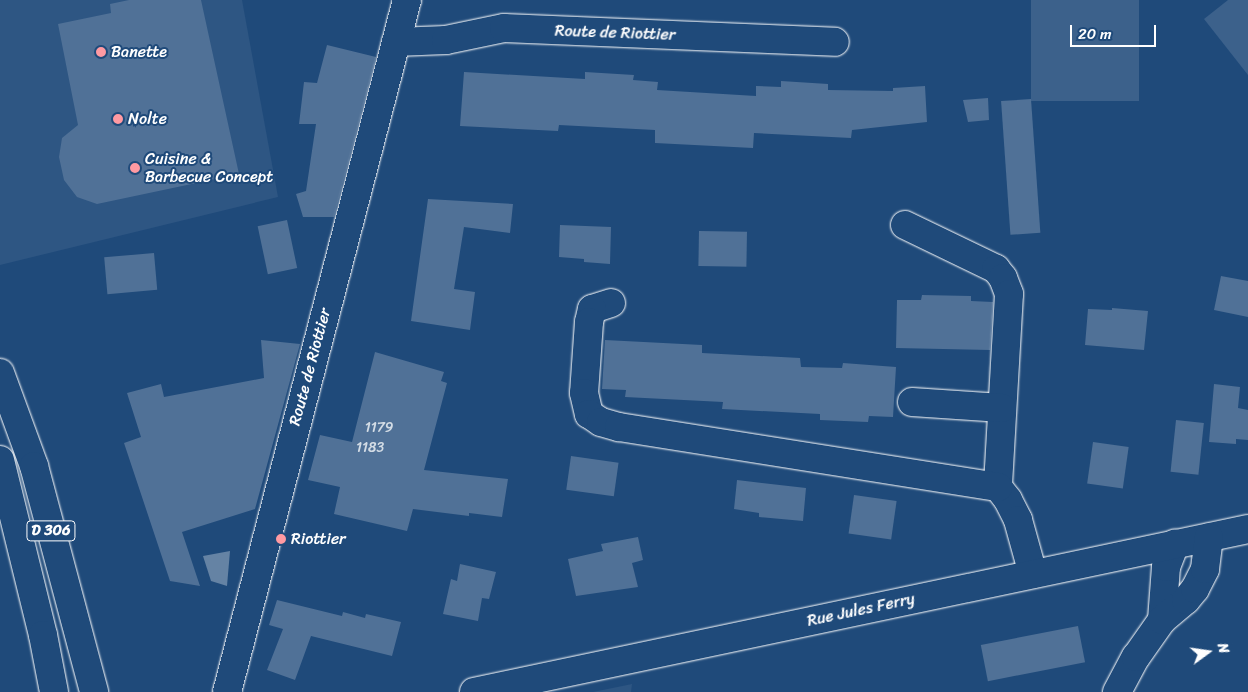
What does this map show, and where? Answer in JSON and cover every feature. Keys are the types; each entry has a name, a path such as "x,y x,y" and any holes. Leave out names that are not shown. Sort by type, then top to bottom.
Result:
{"street":[{"name":"Route de Riottier","path":"227,692 407,0"},
{"name":"Route de Riottier","path":"396,42 446,40 504,28 835,42"},
{"path":"905,225 996,269 1003,278 1009,294 998,487 1008,500 1018,520 1033,574"},
{"path":"611,303 592,309 589,322 584,393 589,414 601,422 619,427 998,487"},
{"name":"D 306","path":"0,374 34,466 94,692"},
{"path":"912,402 1002,408"},
{"name":"D 306","path":"0,460 43,634 54,692"},
{"name":"Rue Jules Ferry","path":"474,692 1248,529"},
{"path":"1117,692 1136,657 1162,620 1186,600 1195,589 1205,569 1209,537"},
{"path":"1162,620 1166,567 1175,544"}],"shaded area":[{"path":"0,0 242,0 278,197 0,265"},
{"path":"1031,0 1139,0 1139,101 1031,101"},
{"path":"1228,0 1248,0 1248,75 1204,19"},
{"path":"230,551 227,586 211,581 203,556"},
{"path":"632,684 631,692 593,692"}],"building":[{"path":"129,0 201,0 239,174 97,204 77,197 64,180 59,157 62,138 78,125 58,24 111,13 110,4"},
{"path":"327,45 376,57 334,217 303,217 296,194 306,191 316,124 299,124 304,82 317,83"},
{"path":"464,72 585,79 585,72 634,75 633,80 658,82 657,90 756,96 756,86 781,87 781,81 828,84 828,90 893,91 893,88 925,86 927,122 852,130 851,138 754,133 753,148 655,143 655,130 559,125 558,131 460,126"},
{"path":"988,98 989,120 968,122 963,100"},
{"path":"1031,99 1040,233 1010,235 1001,101"},
{"path":"428,199 513,204 510,233 464,227 454,289 475,292 470,330 411,321"},
{"path":"287,220 297,268 268,274 258,226"},
{"path":"560,225 611,227 610,264 584,262 584,259 559,257"},
{"path":"699,231 747,232 746,267 698,266"},
{"path":"154,253 157,290 107,294 104,257"},
{"path":"1221,276 1248,281 1248,317 1214,310"},
{"path":"922,295 971,296 971,301 993,302 990,350 896,348 897,300 921,300"},
{"path":"1112,308 1148,311 1144,350 1085,345 1088,309 1112,310"},
{"path":"261,340 300,344 255,509 182,532 200,586 170,581 124,443 141,437 127,393 161,384 164,397 264,378"},
{"path":"605,340 702,345 702,353 800,358 801,367 842,368 843,363 896,367 893,417 869,416 868,422 820,420 820,414 722,409 723,402 625,397 626,390 602,389"},
{"path":"375,352 444,372 441,381 447,383 424,470 508,479 502,517 469,513 469,516 413,509 407,531 334,514 340,487 308,480 320,435 352,442"},
{"path":"1214,384 1240,387 1238,408 1248,410 1248,440 1236,439 1236,444 1209,442"},
{"path":"1176,420 1204,423 1198,475 1171,472"},
{"path":"1093,442 1129,447 1123,489 1087,484"},
{"path":"571,456 619,463 614,496 566,490"},
{"path":"737,480 806,488 803,521 759,517 759,513 734,509"},
{"path":"854,495 897,501 891,540 849,534"},
{"path":"638,537 643,560 632,563 638,587 576,596 568,559 603,551 601,544"},
{"path":"460,564 496,572 489,599 482,598 478,621 443,614 451,579 457,581"},
{"path":"277,600 342,616 343,612 365,618 366,614 401,622 392,656 311,636 295,680 267,670 283,629 269,625"},
{"path":"1078,626 1085,662 988,681 981,645"}],"place":[{"name":"Banette","path":"101,52"},
{"name":"Nolte","path":"118,119"},
{"name":"Cuisine & Barbecue Concept","path":"135,168"},
{"name":"Riottier","path":"281,539"}]}
